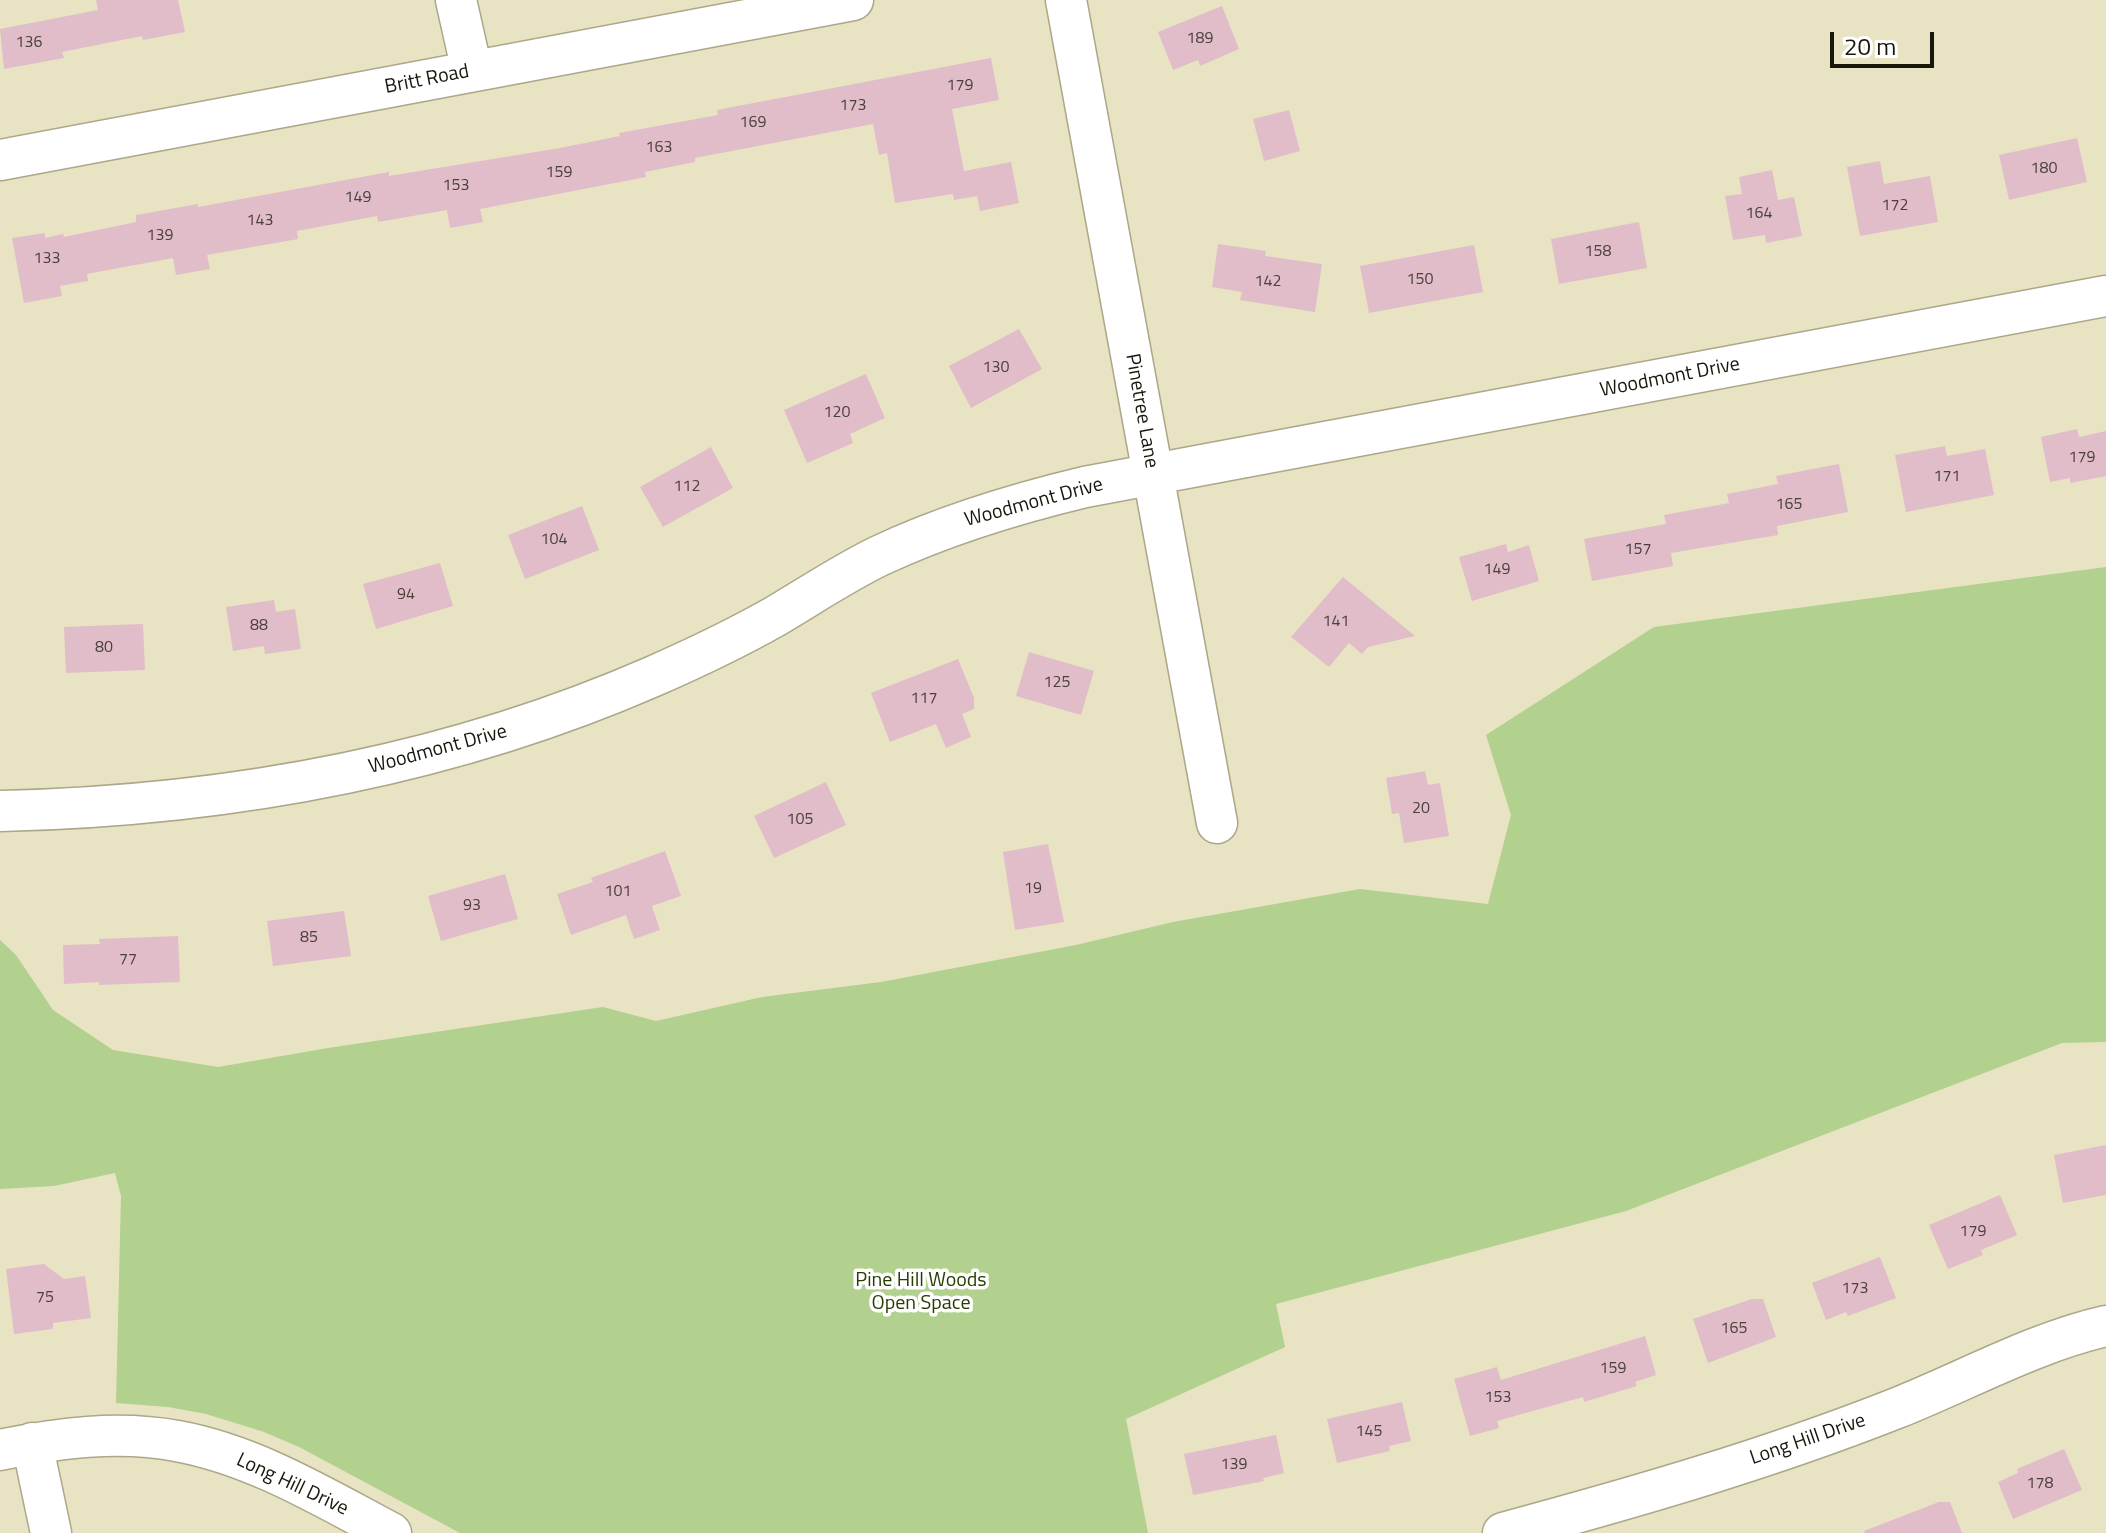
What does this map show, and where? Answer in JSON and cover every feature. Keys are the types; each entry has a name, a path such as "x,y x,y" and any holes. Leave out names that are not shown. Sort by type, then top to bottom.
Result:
{"street":[{"path":"456,0 472,71"},
{"name":"Britt Road","path":"0,160 853,0"},
{"name":"Pinetree Lane","path":"1066,0 1217,823"},
{"name":"Woodmont Drive","path":"0,811 137,804 238,792 407,760 500,735 578,707 713,648 876,558 926,535 1045,497 1153,474 2106,296"},
{"name":"Long Hill Drive","path":"1503,1533 1793,1446 1896,1408 2067,1337 2106,1326"},
{"name":"Long Hill Drive","path":"16,1446 91,1436 135,1436 178,1441 259,1466 298,1483 391,1533"},
{"path":"16,1446 51,1533"}],"green space":[{"name":"Pine Hill Woods Open Space","path":"2106,567 2106,1042 2062,1043 1626,1211 1276,1304 1285,1347 1126,1419 1148,1533 460,1533 299,1447 264,1432 206,1414 116,1403 121,1196 115,1173 54,1186 0,1189 0,940 16,955 53,1010 113,1050 218,1067 603,1007 656,1021 762,997 881,982 1076,945 1173,922 1360,889 1488,904 1511,815 1486,735 1654,627"}],"building":[{"path":"96,0 178,0 185,32 143,40 142,36 62,52 64,58 4,69 0,29 98,10"},
{"path":"1222,6 1239,49 1200,66 1198,60 1173,70 1158,32"},
{"path":"991,58 999,100 952,109 964,171 1011,162 1019,203 980,211 977,196 954,200 953,194 895,203 887,153 879,155 873,124 695,158 695,162 645,172 646,177 480,209 483,222 450,228 447,210 378,222 377,216 297,231 298,239 207,255 210,269 176,275 173,258 87,274 88,281 60,286 62,296 24,303 12,238 45,233 45,238 63,234 64,237 136,222 136,215 198,204 198,207 389,172 389,176 560,148 620,136 619,133 718,115 717,110"},
{"path":"1289,110 1300,151 1264,161 1253,119"},
{"path":"2077,138 2087,182 2009,200 1999,155"},
{"path":"1880,161 1884,184 1930,176 1938,222 1860,236 1847,167"},
{"path":"1772,170 1778,200 1794,197 1802,236 1766,243 1765,235 1733,240 1725,196 1742,194 1739,177"},
{"path":"1639,222 1647,268 1559,284 1551,239"},
{"path":"1218,244 1266,251 1265,256 1322,264 1315,312 1240,300 1242,292 1212,287"},
{"path":"1474,245 1483,292 1369,313 1360,266"},
{"path":"1019,329 1042,369 971,408 949,366"},
{"path":"866,374 885,418 850,434 853,443 807,463 784,410"},
{"path":"2077,429 2079,437 2106,431 2106,476 2070,483 2070,478 2050,482 2041,437"},
{"path":"1945,446 1947,456 1985,449 1994,495 1906,512 1895,455"},
{"path":"711,447 733,488 663,527 640,487"},
{"path":"1839,464 1848,512 1777,526 1778,535 1671,553 1673,566 1592,581 1584,539 1666,524 1664,515 1729,503 1727,494 1778,484 1776,476"},
{"path":"582,506 599,550 525,579 508,535"},
{"path":"1506,544 1508,552 1529,545 1539,581 1472,601 1459,557"},
{"path":"440,563 453,606 376,629 363,584"},
{"path":"1343,577 1415,636 1368,647 1362,654 1349,643 1329,667 1291,637"},
{"path":"274,600 276,612 295,609 301,649 265,654 264,646 233,651 226,607"},
{"path":"143,624 145,670 66,673 64,627"},
{"path":"1029,652 1094,671 1081,715 1016,696"},
{"path":"958,659 974,698 974,709 962,714 971,737 946,748 936,724 890,742 871,693"},
{"path":"1425,771 1428,785 1440,783 1449,836 1404,843 1399,813 1392,814 1386,778"},
{"path":"826,782 846,825 774,858 754,816"},
{"path":"1048,844 1064,922 1015,930 1003,852"},
{"path":"665,851 681,896 652,906 660,930 634,939 626,915 571,935 557,894"},
{"path":"505,874 518,919 441,941 428,896"},
{"path":"344,911 351,956 273,966 267,921"},
{"path":"178,936 180,982 64,984 63,945 100,944 99,939"},
{"path":"2106,1145 2106,1195 2063,1203 2054,1155"},
{"path":"2000,1195 2017,1235 1981,1250 1983,1255 1948,1269 1929,1225"},
{"path":"1880,1257 1896,1298 1848,1316 1846,1312 1826,1320 1812,1283"},
{"path":"44,1264 64,1279 85,1276 91,1318 53,1323 53,1329 14,1334 6,1269"},
{"path":"1752,1299 1763,1299 1776,1337 1708,1363 1693,1319"},
{"path":"1645,1336 1656,1375 1635,1382 1637,1386 1584,1402 1583,1397 1497,1421 1499,1428 1470,1436 1454,1379 1497,1367 1501,1380"},
{"path":"1402,1402 1411,1441 1389,1446 1390,1451 1337,1463 1327,1419"},
{"path":"1276,1435 1284,1473 1263,1478 1264,1481 1193,1495 1184,1454"},
{"path":"2064,1449 2082,1490 2013,1519 1998,1482 2018,1473 2017,1469"},
{"path":"1939,1502 1950,1502 1962,1533 1864,1531"}]}
